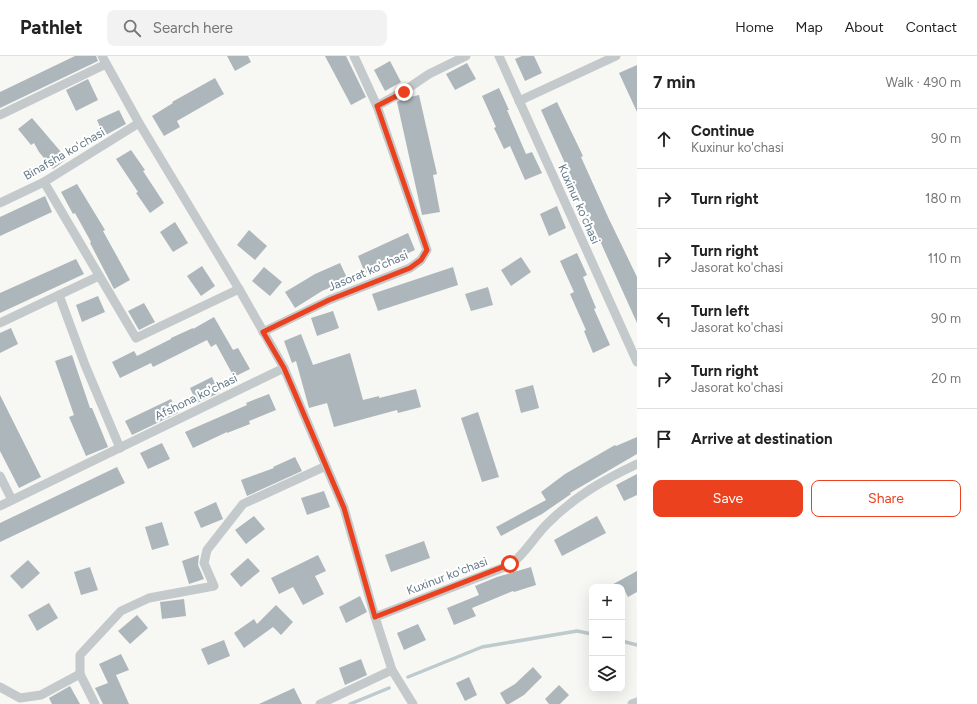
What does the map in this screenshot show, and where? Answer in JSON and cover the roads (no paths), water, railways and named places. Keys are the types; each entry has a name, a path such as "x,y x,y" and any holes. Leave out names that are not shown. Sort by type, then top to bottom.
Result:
{"street":[{"name":"Jasorat ko'chasi","path":"263,332 329,300 410,268 421,260 427,250 377,106 354,56"},
{"path":"377,106 404,92 429,74 466,56"},
{"name":"Kuxinur ko'chasi","path":"498,56 637,362"},
{"path":"519,101 616,56"},
{"path":"0,115 104,60 139,123 239,289 284,368 344,508 375,617 392,670 413,704"},
{"name":"Binafsha ko'chasi","path":"0,203 44,182 139,123"},
{"path":"44,182 136,338 239,289"},
{"path":"0,323 99,276"},
{"path":"59,295 85,365 120,448"},
{"name":"Afshona ko'chasi","path":"0,506 284,368"},
{"name":"Kuxinur ko'chasi","path":"375,617 510,564 518,559 546,525 569,503 607,478 637,464"},
{"path":"95,704 80,674 80,655 122,611 149,598 214,586 204,563 207,550 243,504 326,466"},
{"path":"0,476 12,500"},
{"path":"320,704 392,670"},
{"path":"0,687 20,698 40,695 80,674"},
{"path":"632,704 637,702"}],"waterway":[{"path":"408,677 482,647 577,631 589,633"},
{"path":"625,642 637,645"},
{"path":"350,704 389,688"}]}
